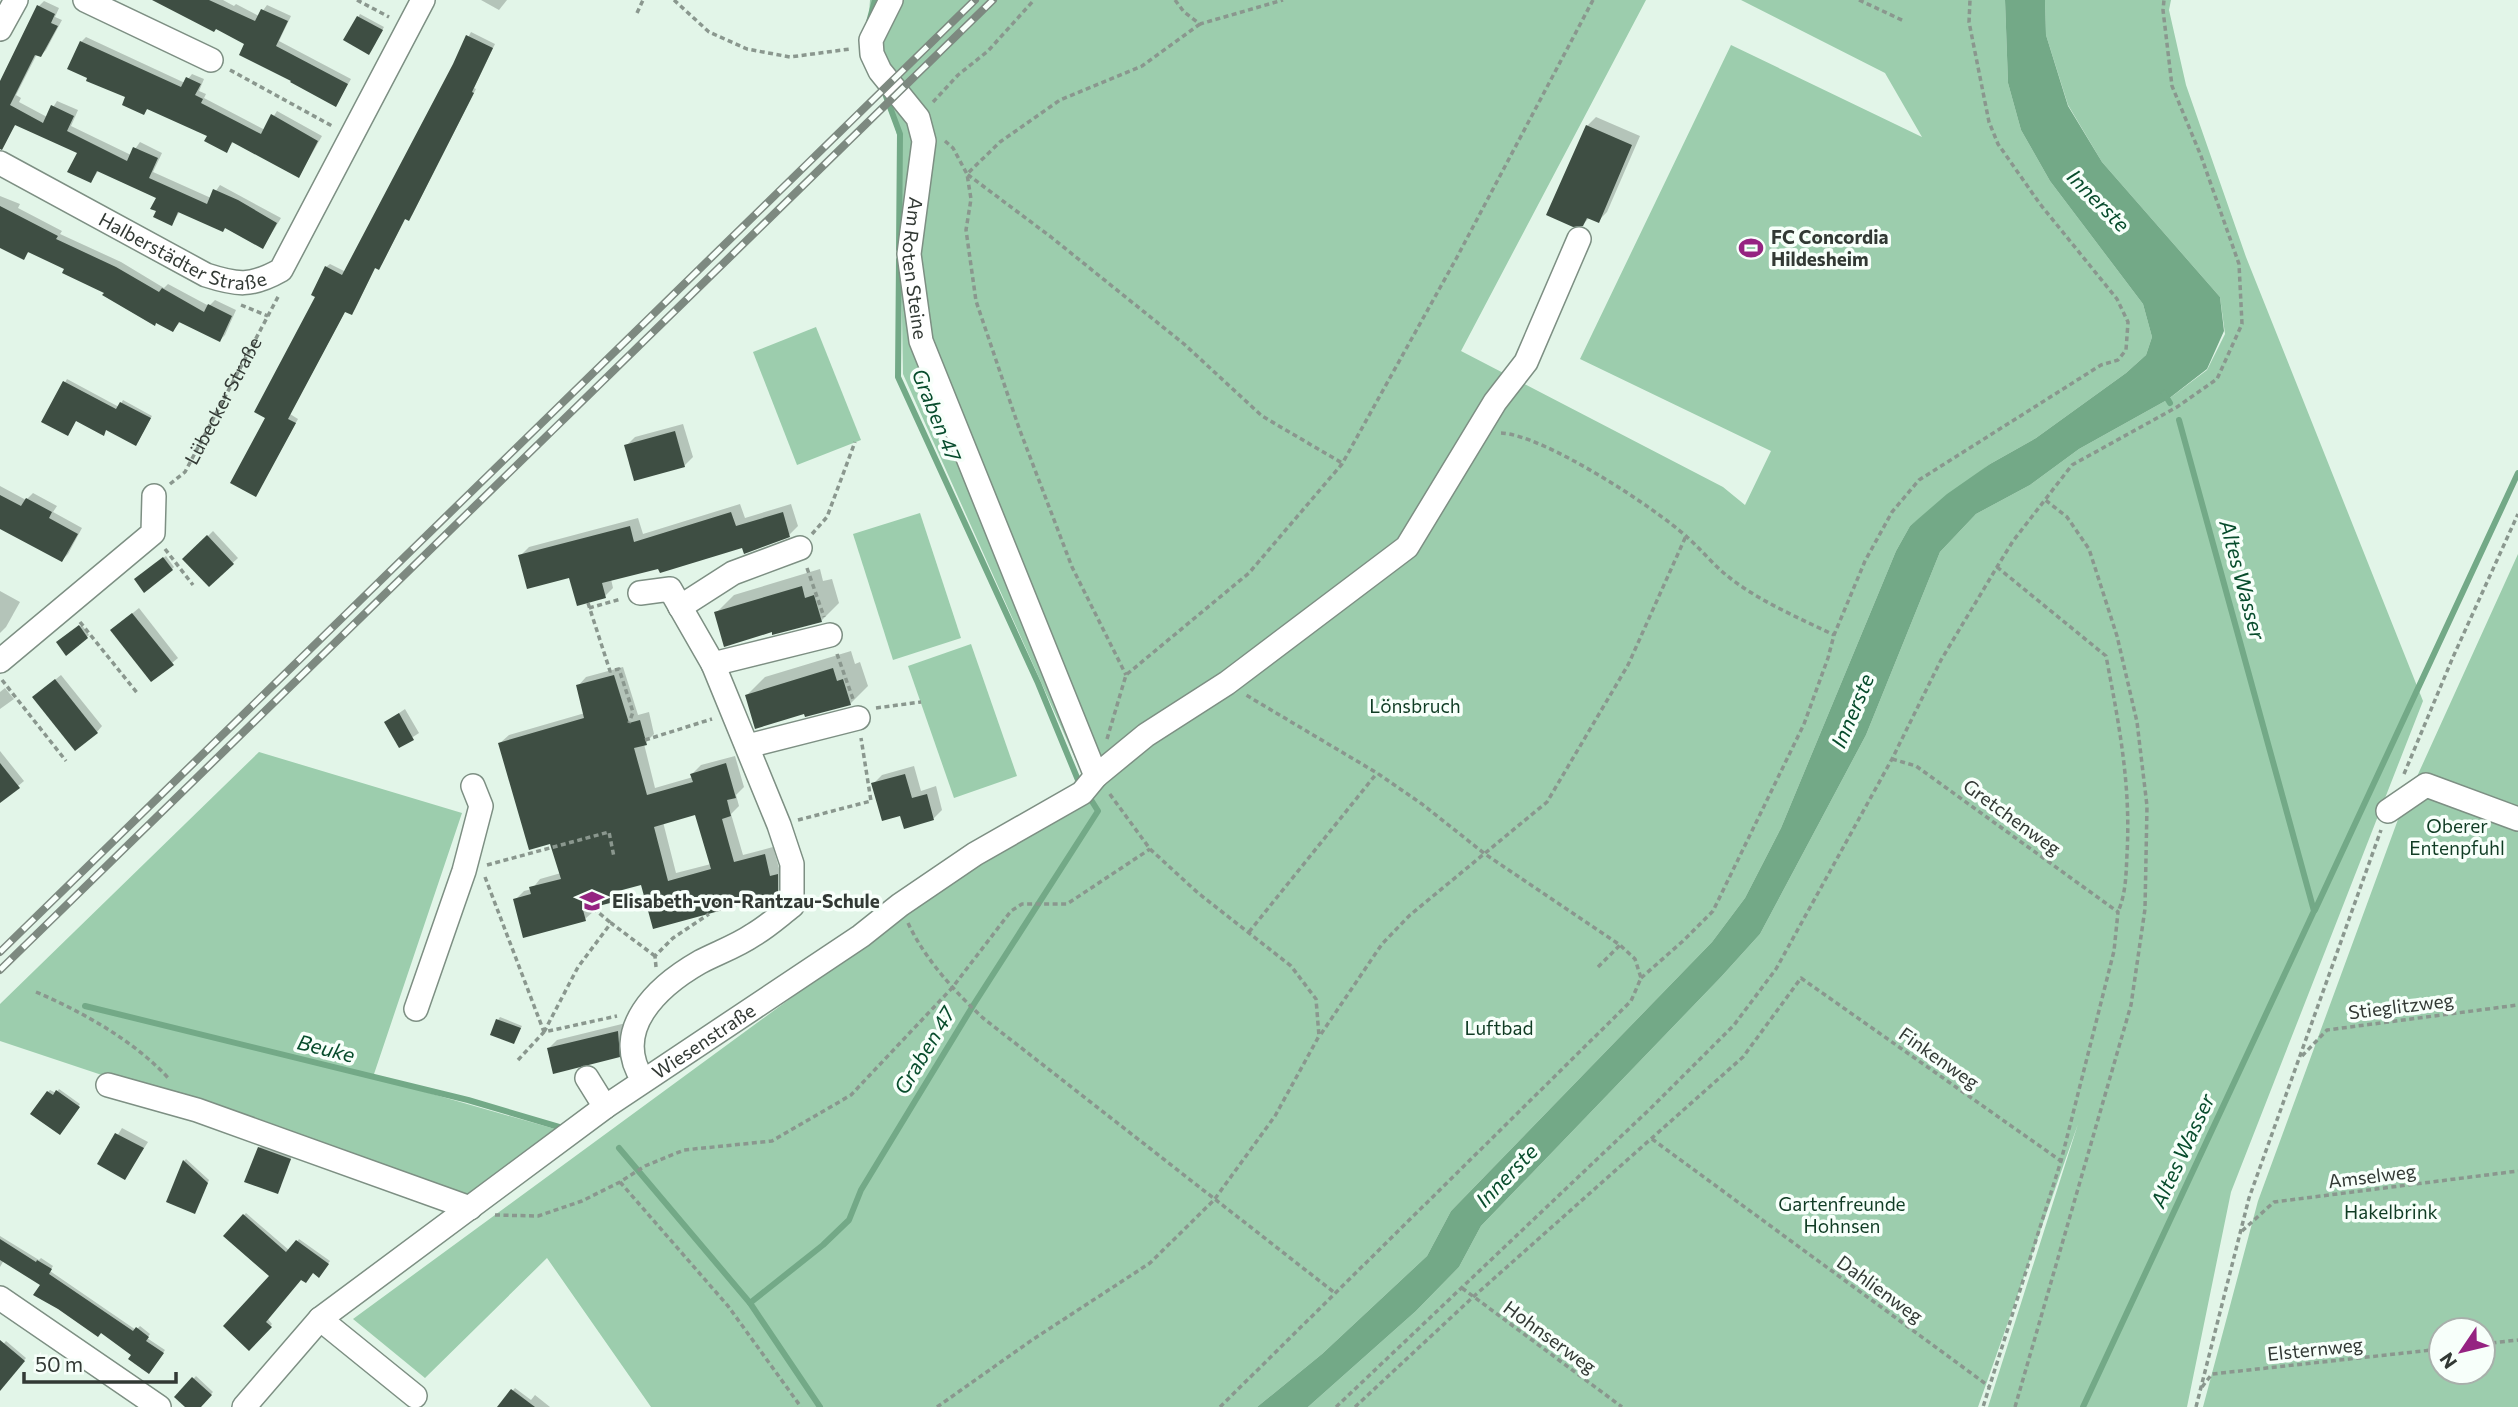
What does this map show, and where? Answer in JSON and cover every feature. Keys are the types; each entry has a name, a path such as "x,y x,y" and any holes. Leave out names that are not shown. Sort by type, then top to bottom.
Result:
{"street":[{"path":"0,29 16,0"},
{"path":"85,0 211,60"},
{"name":"Halberstädter Straße","path":"0,163 206,275 234,284 264,280 281,270 423,0"},
{"path":"891,0 871,40 872,54 880,71 918,118"},
{"name":"Am Roten Steine","path":"918,118 924,141 909,254 921,341 1096,776"},
{"name":"Wiesenstraße","path":"244,1407 320,1319 605,1107 860,936 975,854 1082,793 1096,776 1146,735 1227,683 1407,547 1495,401 1526,362 1579,239"},
{"path":"0,662 153,534 154,496"},
{"path":"680,607 733,573 800,548"},
{"path":"640,593 670,589 713,664 748,746 792,864 792,906 753,936 698,963 657,994 640,1016 631,1037 633,1065 643,1080"},
{"path":"713,664 830,635"},
{"path":"748,746 863,713"},
{"path":"2388,811 2427,785 2518,819"},
{"path":"416,1009 464,871 481,806 473,786"},
{"path":"587,1078 605,1107"},
{"path":"108,1085 197,1110 470,1208"},
{"path":"0,1298 159,1407"},
{"path":"320,1319 415,1396"}],"path":[{"path":"357,0 410,28"},
{"path":"637,13 643,0"},
{"path":"674,0 709,32 747,49 790,57 858,47"},
{"path":"918,118 958,75 988,51 1034,0"},
{"path":"1175,0 1184,12 1200,24"},
{"path":"967,174 1000,142 1060,100 1142,66 1200,24 1283,0"},
{"path":"1319,1036 1316,999 1291,966 1198,893 1150,849 1096,776 1126,675 1249,573 1342,464 1456,259 1593,0"},
{"path":"1859,0 1904,21"},
{"path":"1220,1407 1631,1000 1641,978 1713,911 1804,724 1834,635 1865,561 1892,512 1919,480 2101,365 2118,360 2126,350 2128,322 2117,299 2040,204 1998,144 1989,122 1969,22 1970,0"},
{"path":"1336,1407 1653,1106 1734,1025 1776,969 1892,759 1941,660 1997,566 2044,499 2072,465 2177,407 2217,379 2242,324 2239,264 2201,156 2172,86 2164,0"},
{"path":"211,60 351,136"},
{"path":"944,140 953,148 967,174 971,199 966,230 976,301 1019,428 1072,567 1126,675"},
{"path":"967,174 1051,237 1184,344 1262,416 1342,464"},
{"name":"Lübecker Straße","path":"154,496 185,472 286,283 281,270"},
{"path":"1478,431 1514,433 1623,489 1686,536 1730,578 1786,612 1834,635"},
{"path":"2015,1407 2131,1005 2145,909 2147,806 2137,722 2117,636 2089,549 2067,517 2044,499"},
{"path":"2196,1407 2249,1198 2388,811 2452,657 2518,514"},
{"path":"153,534 193,585"},
{"path":"937,1407 1150,1262 1213,1200 1275,1116 1319,1036 1382,944 1410,915 1547,802 1628,665 1686,536"},
{"path":"1983,1407 2061,1161 2114,951 2118,912 2125,895 2129,827 2126,759 2106,656 1997,566"},
{"path":"629,723 633,712 619,669 610,671 588,605 640,593"},
{"path":"67,605 138,694"},
{"path":"0,678 66,761"},
{"path":"1227,683 1377,773 1422,804 1485,854 1620,945 1634,959 1641,978"},
{"path":"863,713 921,702"},
{"path":"645,740 734,712"},
{"name":"Gretchenweg","path":"1892,759 1916,766 2118,912"},
{"path":"1250,932 1377,773"},
{"path":"779,825 871,801"},
{"path":"544,1032 481,866 609,832 614,857"},
{"path":"470,1208 497,1216 538,1216 582,1201 645,1166 684,1150 772,1141 851,1095 952,988 1011,911 1022,904 1067,904 1150,849"},
{"path":"593,908 655,956"},
{"path":"657,994 655,956 673,937 709,914"},
{"path":"518,1060 544,1032 578,967 611,923"},
{"path":"914,934 952,988 982,1018 1335,1293"},
{"path":"1598,967 1620,945"},
{"name":"Finkenweg","path":"1652,1139 1743,1057 1801,978 2061,1161"},
{"path":"36,992 69,1006 118,1037 173,1084"},
{"name":"Stieglitzweg","path":"2299,1058 2327,1030 2518,1004"},
{"path":"544,1032 622,1015 640,1016"},
{"path":"1355,1407 1472,1298 1652,1139"},
{"name":"Dahlienweg","path":"1652,1139 1990,1387"},
{"name":"Amselweg","path":"2240,1233 2274,1202 2518,1171"},
{"path":"620,1182 728,1306 801,1407"},
{"name":"Hohnserweg","path":"1462,1289 1622,1407"},
{"path":"2497,1342 2518,1340"},
{"name":"Elsternweg","path":"2200,1389 2212,1374 2427,1351"}],"green space":[{"name":"Lönsbruch","path":"870,0 1646,0 1461,351 1723,487 1745,505 1771,451 1580,359 1731,45 1922,137 1885,73 1741,0 2005,0 2008,83 2021,130 2050,181 2143,304 2152,337 2146,355 2126,373 2036,438 1990,464 1910,526 1896,551 1781,828 1745,898 1712,942 1451,1211 1427,1256 1322,1354 1257,1407 651,1407 547,1258 425,1378 353,1319 963,872 1092,796 903,374 899,143 892,115 866,54"},
{"name":"Gartenfreunde Hohnsen","path":"2045,0 2171,0 2169,10 2186,85 2246,257 2423,701 2231,1192 2187,1407 1988,1407 2078,1124 1978,1407 1308,1407 1416,1311 1459,1267 1481,1226 1760,934 1866,735 1940,552 1976,514 2030,485 2079,449 2167,400 2207,370 2225,334 2220,297 2102,162 2068,105 2046,35"},
{"path":"816,327 861,440 797,465 753,352"},
{"path":"920,513 961,638 893,660 853,534"},
{"name":"Hakelbrink","path":"2518,554 2518,1407 2203,1407 2258,1201 2400,814"},
{"path":"971,644 1017,776 954,798 908,666"},
{"path":"259,752 462,813 373,1077 562,1131 473,1199 0,1041 0,1004"}],"water":[{"name":"Innerste","path":"2005,0 2045,0 2046,35 2068,106 2102,162 2220,297 2224,331 2207,369 2167,400 2079,449 2030,485 1976,514 1940,552 1866,735 1760,934 1481,1226 1459,1267 1416,1311 1308,1407 1257,1407 1322,1354 1427,1256 1451,1211 1712,942 1745,898 1781,828 1896,551 1910,526 1947,494 1990,464 2036,438 2126,373 2146,355 2152,337 2143,304 2050,181 2021,130 2008,83"}],"building":[{"path":"152,0 209,0 255,21 261,9 288,21 276,46 348,84 336,107 239,55 244,44 216,29 214,32"},
{"path":"37,5 55,14 51,23 58,26 41,57 35,55 10,105 43,123 51,105 74,116 67,131 127,161 133,147 158,158 149,178 207,204 213,189 238,200 277,223 263,249 225,228 223,232 178,212 172,226 153,217 156,211 150,209 156,198 97,171 91,183 67,172 77,153 15,125 2,150 0,149 0,81"},
{"path":"357,16 383,30 369,55 343,40"},
{"path":"466,35 493,48 472,92 474,93 409,221 405,219 379,270 375,268 352,315 345,312 288,419 296,423 256,497 230,483 265,418 254,412 315,297 311,295 325,266 342,275"},
{"path":"80,41 181,87 186,77 201,84 195,95 203,99 201,103 261,134 271,114 318,141 299,178 232,142 227,153 204,141 207,136 147,109 144,115 122,105 125,97 86,81 87,78 67,69"},
{"path":"1586,125 1632,145 1599,223 1587,218 1583,226 1573,227 1546,215"},
{"path":"0,206 58,236 56,239 116,267 159,292 162,288 204,312 208,304 232,316 220,342 179,322 173,332 156,323 155,326 102,295 104,293 62,273 64,269 28,252 24,260 0,248"},
{"path":"63,381 116,409 120,402 151,418 136,446 106,430 104,436 76,421 68,436 41,422"},
{"path":"675,431 685,467 634,481 624,445"},
{"path":"0,495 21,506 26,498 52,512 49,518 78,534 62,562 0,529"},
{"path":"731,512 736,526 783,512 790,537 744,554 742,548 660,573 658,569 602,583 606,598 577,606 569,578 527,589 518,555 630,526 634,542"},
{"path":"207,535 234,564 209,587 182,559"},
{"path":"163,557 173,570 144,593 134,579"},
{"path":"802,586 805,598 814,595 822,622 772,635 772,632 724,647 714,612"},
{"path":"132,613 174,665 151,682 110,630"},
{"path":"79,625 88,638 66,656 56,642"},
{"path":"833,668 837,681 843,679 851,705 805,717 804,714 755,729 745,695"},
{"path":"614,675 629,723 640,720 647,745 634,748 647,795 693,782 690,774 726,763 736,798 727,800 731,816 722,819 734,862 765,854 770,876 778,874 778,895 653,929 641,885 611,893 614,902 583,910 586,921 523,938 513,899 531,894 529,887 561,879 550,844 529,850 498,743 584,718 576,685","holes":["695,815 711,869 668,881 654,827"]},
{"path":"55,679 98,733 75,751 32,697"},
{"path":"399,713 414,740 399,748 384,722"},
{"path":"0,763 20,788 0,803"},
{"path":"905,774 912,798 927,794 934,820 904,829 900,816 882,821 871,783"},
{"path":"496,1019 521,1028 514,1044 490,1035"},
{"path":"618,1031 620,1057 553,1074 547,1048"},
{"path":"56,1090 80,1107 60,1135 30,1114 47,1091 53,1095"},
{"path":"115,1133 144,1148 125,1180 97,1164"},
{"path":"258,1147 291,1159 278,1194 244,1182"},
{"path":"183,1160 208,1183 195,1214 166,1202"},
{"path":"243,1214 286,1252 296,1240 329,1264 319,1278 313,1273 306,1283 301,1280 266,1322 272,1327 249,1351 223,1326 269,1276 223,1236"},
{"path":"0,1239 52,1269 49,1274 133,1331 136,1327 149,1337 146,1341 164,1353 149,1374 128,1359 131,1355 101,1333 98,1337 33,1295 40,1285 0,1260"},
{"path":"0,1340 25,1361 0,1391"},
{"path":"192,1377 212,1395 201,1407 185,1407 174,1397"},
{"path":"511,1389 535,1407 497,1407"}],"waterway":[{"name":"Graben 47","path":"869,22 875,0"},
{"name":"Graben 47","path":"884,91 900,134 899,249"},
{"name":"Graben 47","path":"899,260 898,377 1038,683 1078,780"},
{"name":"Altes Wasser","path":"2164,393 2170,403"},
{"name":"Altes Wasser","path":"2083,1407 2314,911 2179,420"},
{"name":"Altes Wasser","path":"2315,910 2518,473"},
{"name":"Graben 47","path":"750,1303 823,1245 849,1220 861,1190 974,1004 1098,811 1088,795"},
{"name":"Beuke","path":"85,1006 468,1100 559,1127"},
{"name":"Beuke","path":"619,1148 750,1303 820,1407"}],"railway":[{"path":"0,952 975,0"},
{"path":"0,970 993,0"}],"place":[{"name":"FC Concordia Hildesheim","path":"1751,248"},
{"name":"Elisabeth-von-Rantzau-Schule","path":"592,901"}],"park label":[{"name":"Oberer Entenpfuhl","path":"2457,837"},
{"name":"Luftbad","path":"1499,1028"}]}
